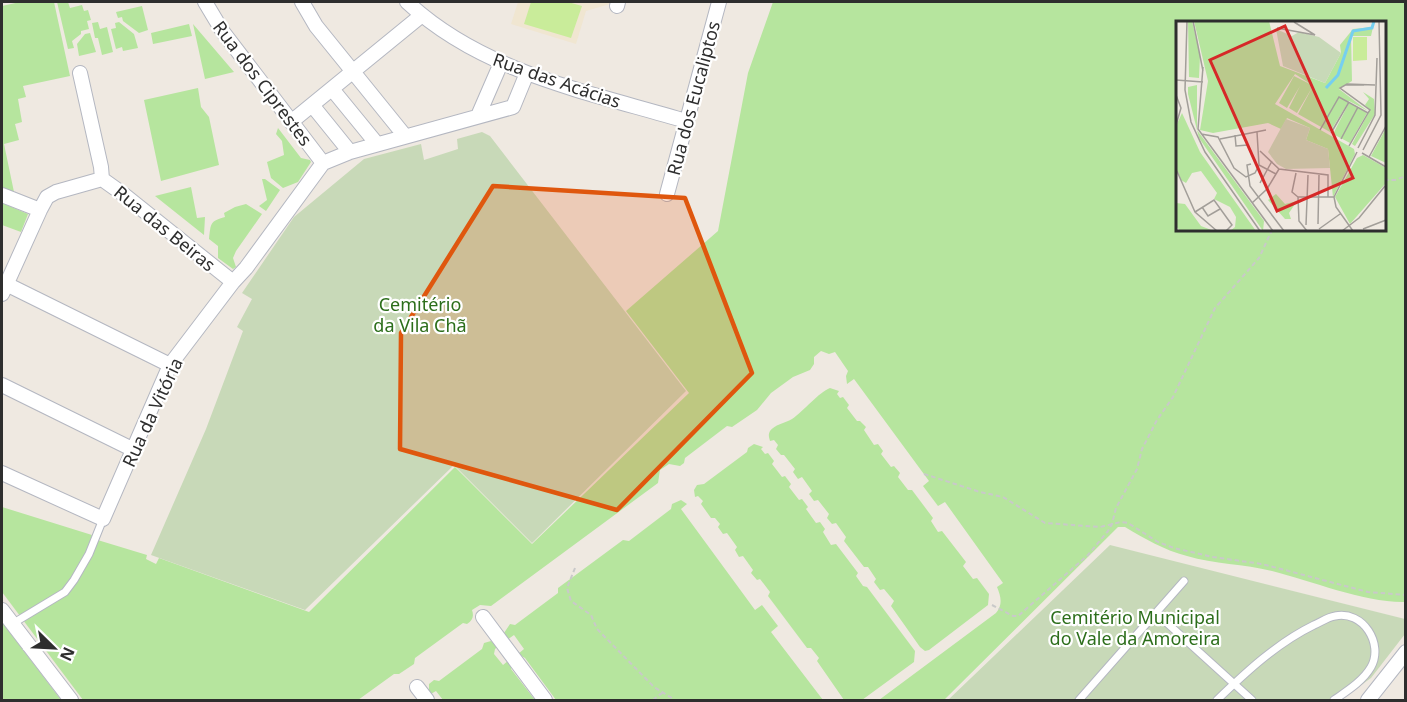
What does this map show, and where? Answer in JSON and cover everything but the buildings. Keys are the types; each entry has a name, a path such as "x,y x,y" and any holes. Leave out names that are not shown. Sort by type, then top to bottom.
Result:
{"street":[{"name":"Rua dos Ciprestes","path":"205,2 223,32 323,163"},
{"path":"302,2 316,26 405,136"},
{"name":"Rua das Acácias","path":"407,2 444,32 501,63 686,121"},
{"name":"Rua dos Eucaliptos","path":"667,194 719,2"},
{"path":"291,122 422,15"},
{"path":"478,116 501,63"},
{"path":"80,73 102,179"},
{"path":"323,163 377,144 513,107 527,73"},
{"path":"332,89 377,144"},
{"path":"312,105 350,152"},
{"name":"Rua da Vitória","path":"103,519 170,365 246,268 323,163"},
{"name":"Rua das Beiras","path":"40,210 47,197 56,192 102,179 233,282"},
{"path":"2,195 40,210 3,287 170,365"},
{"path":"2,386 134,450"},
{"path":"2,473 103,519"},
{"path":"2,610 71,700"},
{"path":"483,617 545,700"},
{"path":"1368,700 1406,652"},
{"path":"417,687 427,700"}],"lane":[{"path":"12,624 65,592 88,554 103,519"},
{"path":"1079,700 1184,581"},
{"path":"1156,613 1252,700"},
{"path":"1217,700 1256,664 1301,632 1333,616 1348,616 1358,620 1370,632 1375,645 1375,658 1366,674 1334,700"}],"path":[{"path":"1386,180 1406,176"},
{"path":"992,605 1012,616 1024,612 1096,546 1112,524 1116,508 1137,469 1142,449 1183,378 1215,308 1259,258 1272,231"},
{"path":"924,474 980,492 1003,496 1045,523 1100,526 1128,523 1158,542 1174,548 1262,564 1368,592 1406,595"},
{"path":"575,568 567,588 572,601 591,615 597,629 662,693 675,700"},
{"path":"653,700 662,693"}],"highlighted area":[{"path":"493,186 685,198 752,373 617,510 400,449 401,333"}],"shaded area":[{"path":"518,2 610,2 610,4 586,11 576,44 511,24"}],"green space":[{"path":"20,2 54,2 70,76 23,86 26,97 18,99 22,122 15,124 19,140 4,144 14,192 2,187 2,6"},
{"path":"57,2 68,2 70,8 82,5 84,11 88,10 91,20 87,21 89,29 81,31 81,34 72,41 74,48 68,49"},
{"path":"531,2 568,2 582,6 571,38 524,24"},
{"path":"773,2 1405,2 1405,602 1373,599 1272,571 1179,554 1125,527 1118,527 944,700 879,700 996,613 1001,600 997,587 1003,583 945,502 938,506 923,486 929,481 854,379 847,384 848,371 835,352 829,354 821,351 814,357 814,364 810,370 793,377 771,393 757,410 732,427 727,426 685,458 684,463 680,466 669,464 660,470 658,483 491,606 480,605 472,610 473,618 467,624 463,623 415,658 414,664 399,674 394,674 358,700 83,700 2,592 2,507 147,555 146,559 156,564 159,558 309,612 455,467 532,544 689,393 626,311 718,231 748,73"},
{"path":"142,6 148,30 139,33 123,21 122,17 118,18 116,12"},
{"path":"98,22 100,29 107,27 113,52 102,55 92,23"},
{"path":"119,22 134,34 138,48 123,51 122,47 116,49 111,29 116,28 115,23"},
{"path":"189,24 192,36 153,44 151,33"},
{"path":"193,24 234,72 205,79"},
{"path":"90,33 96,52 79,56 77,44 85,34"},
{"path":"198,88 201,107 209,117 219,165 161,181 144,100"},
{"path":"278,128 301,158 311,162 298,182 283,188 271,178 267,162 284,155 282,141 276,134"},
{"name":"Cemitério da Vila Chã","path":"482,132 490,136 686,391 532,543 454,465 305,610 151,555 206,429 243,331 237,327 252,299 242,293 294,217 364,159 421,144 424,160 458,149 457,139"},
{"path":"262,179 280,190 266,211 259,206 267,200"},
{"path":"191,187 197,218 205,217 204,235 155,196"},
{"path":"2,203 28,214 21,232 2,225"},
{"path":"246,204 262,214 236,251 233,258 236,267 233,269 218,258 218,246 209,239 210,229 216,220 225,217 224,213"},
{"path":"830,388 839,391 837,394 840,398 843,397 849,405 847,408 857,421 866,427 864,430 874,445 878,444 883,451 881,454 891,467 894,466 900,473 898,477 908,490 912,490 933,518 931,521 938,532 942,531 966,562 963,566 973,579 977,578 989,594 988,605 929,650 925,651 920,647 891,606 894,601 884,589 880,590 868,567 864,567 844,541 846,537 836,523 832,524 827,518 829,514 818,500 814,501 809,494 812,491 802,477 798,479 793,472 795,469 776,449 778,445 774,440 770,441 769,434 772,429 792,419 821,393"},
{"path":"754,444 763,447 761,449 765,454 768,453 774,461 772,464 791,484 789,487 808,507 806,509 816,523 820,522 825,529 823,532 831,545 836,544 858,573 856,576 863,586 867,587 915,651 914,662 862,700 844,700 817,661 819,658 811,648 807,648 768,596 770,592 760,579 757,580 751,573 753,570 743,556 739,557 735,550 737,547 727,533 723,534 715,518 711,518 701,504 703,501 698,496 695,497 694,490 697,485 704,484 747,452 748,448"},
{"path":"681,500 687,504 681,509 755,610 762,605 778,626 771,632 823,700 556,700 525,658 518,654 524,649 514,635 507,640 504,633 510,624 515,625 558,593 558,588 623,540 629,541 671,509 672,504"},
{"name":"Cemitério Municipal do Vale da Amoreira","path":"1110,545 1405,619 1405,634 1371,678 1340,700 948,700"},
{"path":"2,622 61,700 2,700"},
{"path":"491,641 498,646 494,654 503,665 509,660 513,665 511,669 535,700 443,700 436,691 429,695 429,684 434,680 439,681 482,649 484,643"}]}
